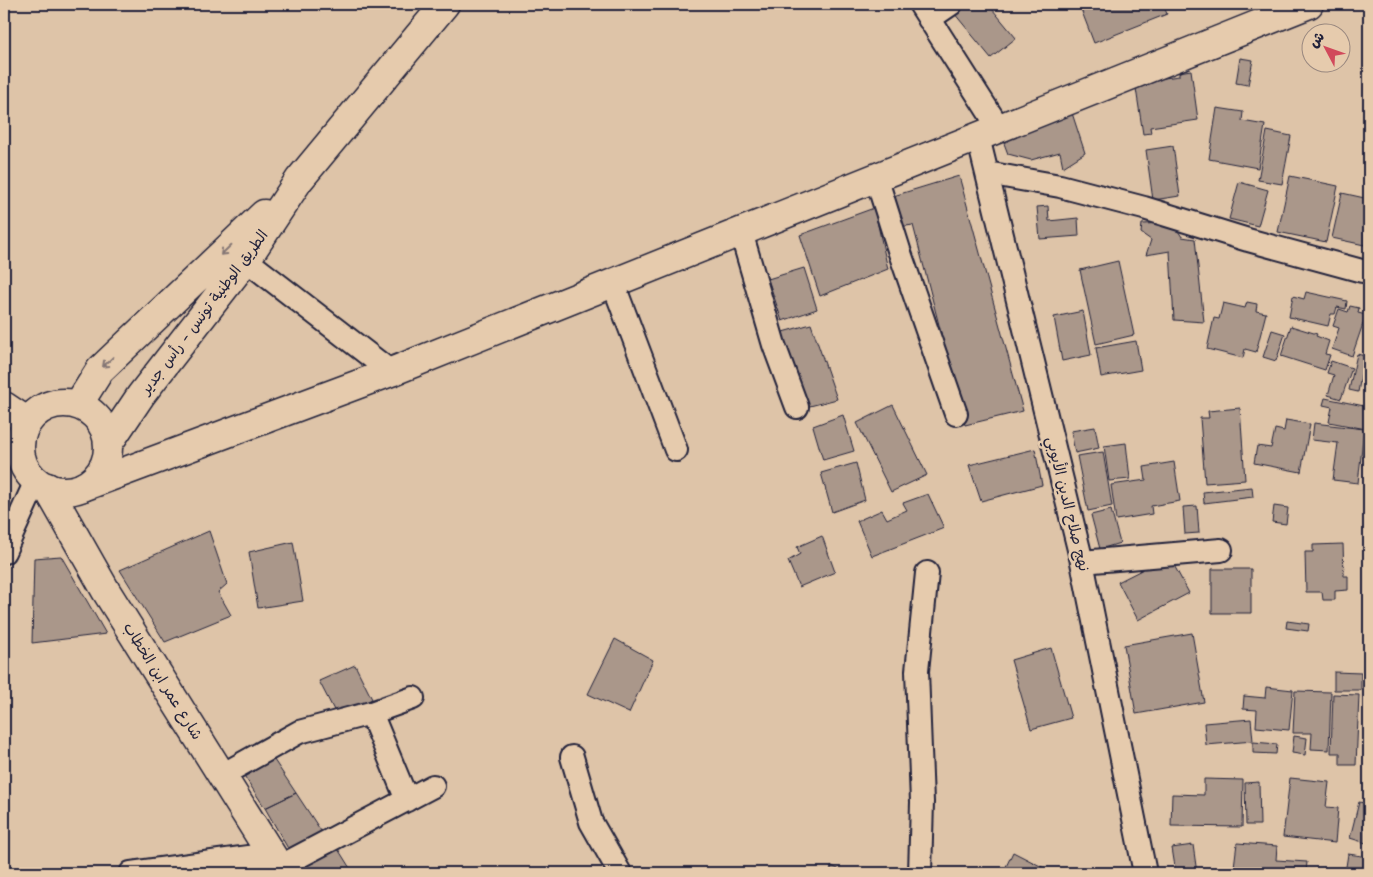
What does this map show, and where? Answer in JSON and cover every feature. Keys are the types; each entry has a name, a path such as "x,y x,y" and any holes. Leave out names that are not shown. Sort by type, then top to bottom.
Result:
{"main road":[{"name":"الطريق الوطنية تونس - رأس جدير","path":"108,444 141,395 246,260 299,180 445,4"},
{"path":"82,487 94,479 102,469 107,457 108,444 105,431 89,411 78,405 64,403 50,406 38,412 28,422 20,440 12,444 26,468 41,484 58,491 82,487 391,372 1309,4"},
{"name":"الطريق الوطنية تونس - رأس جدير","path":"78,405 100,370 299,180"},
{"path":"4,406 28,422"},
{"name":"شارع عمر ابن الخطاب","path":"41,484 278,865"}],"street":[{"path":"924,11 951,4"},
{"name":"نهج صلاح الدين الأيوبي","path":"924,11 988,132 987,173 1082,562 1145,873"},
{"path":"987,173 1060,186 1144,208 1248,240 1362,271"},
{"path":"876,177 900,253 956,414"},
{"path":"741,232 774,345 797,407"},
{"path":"246,260 391,372"},
{"path":"613,283 676,450"},
{"path":"4,552 41,484"},
{"path":"1082,562 1221,550"},
{"path":"920,873 922,802 917,671 927,573"},
{"path":"222,775 299,732 371,714 413,698"},
{"path":"371,714 407,800"},
{"path":"572,757 590,822 620,873"},
{"path":"131,873 278,865 433,786"}],"building":[{"path":"966,4 988,4 1016,38 991,58 954,13"},
{"path":"1079,4 1163,4 1167,14 1094,43"},
{"path":"1240,58 1253,60 1248,85 1236,83"},
{"path":"1191,70 1198,120 1150,127 1151,133 1143,134 1135,82 1179,76 1179,72"},
{"path":"1217,108 1243,112 1242,121 1265,125 1258,168 1209,159"},
{"path":"1072,113 1085,153 1063,167 1060,152 1031,160 1008,154 1002,138"},
{"path":"1267,131 1291,136 1282,184 1258,180"},
{"path":"1173,146 1180,196 1153,200 1146,150"},
{"path":"959,176 1023,411 965,425 913,225 899,227 890,197"},
{"path":"1290,176 1338,186 1326,242 1278,232"},
{"path":"1239,182 1268,190 1258,226 1229,219"},
{"path":"1342,193 1369,199 1369,246 1332,238"},
{"path":"1048,206 1049,221 1078,218 1079,236 1040,239 1037,207"},
{"path":"874,208 888,269 820,296 800,235"},
{"path":"1173,223 1182,237 1195,239 1204,322 1174,320 1170,251 1146,255 1151,240 1141,233 1142,224"},
{"path":"1118,261 1134,335 1096,344 1080,270"},
{"path":"804,268 817,309 782,321 768,279"},
{"path":"1306,292 1347,301 1346,309 1337,307 1335,314 1331,314 1328,326 1289,317 1293,296 1304,299"},
{"path":"1247,302 1257,304 1256,311 1266,313 1256,352 1245,349 1243,358 1207,349 1214,318 1219,319 1223,303 1245,308"},
{"path":"1350,306 1359,308 1358,313 1366,315 1352,356 1332,349 1339,328 1333,326 1339,309 1348,312"},
{"path":"1083,311 1091,355 1062,361 1054,317"},
{"path":"811,324 837,399 806,407 779,333"},
{"path":"1291,326 1317,334 1316,336 1329,341 1325,354 1330,355 1325,370 1281,356"},
{"path":"1272,330 1285,334 1276,361 1263,357"},
{"path":"1136,341 1141,370 1101,377 1096,348"},
{"path":"1357,354 1369,357 1369,373 1362,371 1358,392 1349,390"},
{"path":"1331,361 1352,368 1341,399 1328,395 1334,375 1327,373"},
{"path":"1325,398 1369,407 1366,429 1329,422 1332,407 1323,405"},
{"path":"893,405 927,475 891,492 857,423"},
{"path":"1240,408 1245,480 1205,483 1200,418 1209,418 1208,411"},
{"path":"843,415 854,451 823,460 813,426"},
{"path":"1286,420 1310,424 1301,472 1254,463 1257,446 1271,448 1275,429 1284,431"},
{"path":"1314,423 1364,429 1358,483 1333,480 1338,443 1312,440"},
{"path":"1095,427 1099,448 1075,453 1071,431"},
{"path":"1126,443 1130,479 1109,481 1104,446"},
{"path":"1035,449 1042,485 981,501 969,465"},
{"path":"1103,452 1112,506 1088,511 1077,456"},
{"path":"1174,462 1180,501 1151,506 1152,514 1116,520 1111,485 1146,480 1144,467"},
{"path":"856,463 865,500 832,512 821,473"},
{"path":"1252,487 1253,497 1204,503 1203,492"},
{"path":"928,494 944,528 872,556 857,521 882,510 887,519 907,510 903,503"},
{"path":"1197,506 1199,533 1185,534 1183,507"},
{"path":"1274,506 1288,508 1286,524 1272,522"},
{"path":"1111,510 1120,543 1100,549 1091,515"},
{"path":"209,531 227,584 218,592 231,615 165,642 120,570"},
{"path":"822,536 835,572 799,587 788,561 800,554 797,547"},
{"path":"293,542 303,601 258,608 249,552"},
{"path":"1343,544 1344,576 1348,576 1348,590 1335,591 1335,600 1323,600 1322,592 1306,592 1305,552 1313,552 1313,545"},
{"path":"61,556 106,634 32,643 34,558"},
{"path":"1169,556 1189,593 1138,620 1118,582"},
{"path":"1212,569 1251,569 1251,613 1212,613"},
{"path":"1287,621 1309,624 1308,631 1286,628"},
{"path":"1192,633 1204,702 1136,714 1124,645"},
{"path":"615,639 653,660 629,713 588,694"},
{"path":"1051,648 1071,718 1031,729 1011,660"},
{"path":"355,665 372,699 338,718 319,681"},
{"path":"1334,672 1361,673 1361,690 1334,690"},
{"path":"1266,687 1293,690 1289,730 1256,727 1257,710 1243,709 1244,696 1265,698"},
{"path":"1295,691 1331,692 1329,750 1311,749 1312,733 1293,733"},
{"path":"1333,694 1359,695 1356,765 1340,765 1340,753 1331,753"},
{"path":"1251,719 1253,741 1206,745 1204,723"},
{"path":"1294,736 1307,738 1305,755 1292,753"},
{"path":"1253,742 1277,744 1276,754 1253,753"},
{"path":"272,757 296,793 265,808 243,774"},
{"path":"1290,778 1329,782 1326,807 1338,808 1335,843 1283,837"},
{"path":"1204,779 1243,780 1242,827 1171,826 1172,794 1204,795"},
{"path":"1259,782 1260,825 1246,825 1245,783"},
{"path":"296,793 325,837 290,852 265,808"},
{"path":"1359,802 1369,804 1369,844 1350,838"},
{"path":"1237,843 1277,846 1276,860 1307,862 1306,872 1322,873 1257,872 1258,869 1234,867"},
{"path":"1193,845 1197,873 1176,873 1172,848"},
{"path":"338,849 353,873 301,873 297,868"},
{"path":"1013,852 1054,873 1003,873"},
{"path":"1348,854 1369,857 1369,873 1345,873"},
{"path":"832,866 846,873 829,873"},
{"path":"1203,870 1255,870 1255,873 1203,873"}]}
